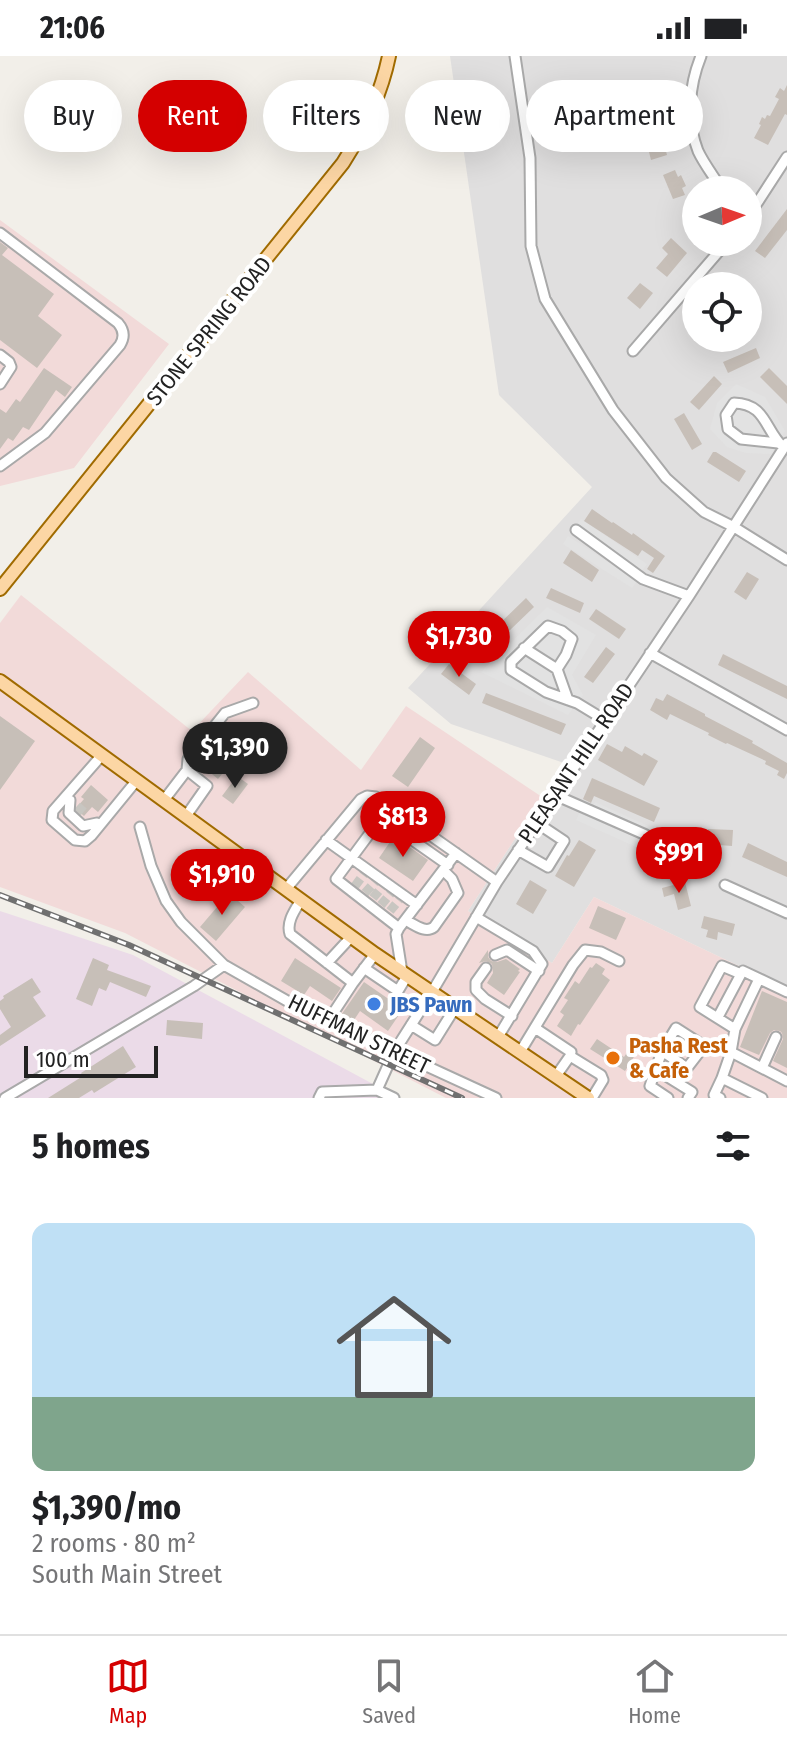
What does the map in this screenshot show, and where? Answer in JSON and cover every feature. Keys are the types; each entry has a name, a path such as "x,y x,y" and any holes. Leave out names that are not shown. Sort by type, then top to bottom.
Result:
{"main road":[{"name":"STONE SPRING ROAD","path":"0,589 343,163 367,122 389,56"},
{"path":"0,681 375,954 590,1098"}],"street":[{"path":"515,56 530,158 531,246 545,299 613,410 666,478 704,512 787,560"},
{"path":"701,56 693,77 690,116 699,151 714,176"},
{"path":"762,195 787,157"},
{"path":"0,233 118,323 123,337 120,345 39,439 0,466"},
{"path":"633,351 715,256"},
{"path":"0,355 11,365 11,370 0,384"},
{"path":"734,403 746,403 760,412 783,445 741,439 728,429 726,415 734,403"},
{"name":"PLEASANT HILL ROAD","path":"377,1090 394,1052 497,882 689,596 783,445"},
{"path":"576,530 643,579 689,596"},
{"path":"557,669 572,639 548,626 511,662 511,670 546,692 577,703 605,720"},
{"path":"524,648 557,669 568,700"},
{"path":"650,653 787,730"},
{"path":"164,800 187,770 188,759 225,713 253,703"},
{"path":"98,824 83,826 69,813 71,801 102,755"},
{"path":"186,816 207,786 187,770"},
{"path":"71,801 53,811 52,820 75,840 85,841 137,780"},
{"path":"555,795 646,835"},
{"path":"286,889 365,796 375,796 497,882"},
{"path":"381,818 446,868 452,879 458,893 431,930 402,924 336,879 351,857 390,806"},
{"path":"86,814 98,824"},
{"path":"518,850 548,867 564,841 537,823"},
{"name":"HUFFMAN STREET","path":"140,827 151,866 166,901 198,940 224,965 296,1006 496,1098"},
{"path":"326,840 388,888 417,905"},
{"path":"364,968 398,991 405,974 396,934 456,853"},
{"path":"725,885 787,913"},
{"path":"301,900 289,922 290,934 353,983"},
{"path":"476,917 533,951 542,964 498,1037"},
{"path":"327,963 351,937"},
{"path":"495,955 507,950 539,971"},
{"path":"520,1052 585,950 601,952 619,961"},
{"path":"328,1021 375,954"},
{"path":"5,1098 224,965"},
{"path":"735,1029 700,1007 722,966 741,974"},
{"path":"486,968 476,982 476,990 512,1016"},
{"path":"718,1017 743,971 787,992"},
{"path":"715,1097 731,1052 735,1029 759,979"},
{"path":"411,1025 435,1040 455,1008"},
{"path":"535,1028 571,1052 556,1076"},
{"path":"662,1051 687,1068 704,1046 676,1028 662,1051 650,1086 668,1098"},
{"path":"762,1068 776,1037"},
{"path":"731,1052 787,1081"},
{"path":"570,1056 601,1075 603,1080 590,1098"},
{"path":"655,1069 692,1092 688,1098"},
{"path":"722,1078 762,1098"},
{"path":"319,1098 322,1092 377,1090 394,1098"}],"shaded area":[{"path":"450,56 787,56 787,989 594,897 552,963 468,911 564,763 451,724 408,688 592,487 499,395 464,152 510,152 510,80 453,80"},
{"path":"0,220 169,344 74,468 0,486"},
{"path":"736,384 765,397 785,431 771,454 746,453 727,447 710,429 717,403"},
{"path":"581,519 647,564 642,571 576,526"},
{"path":"568,536 637,581 632,588 563,544"},
{"path":"21,595 192,731 248,672 361,770 406,706 542,797 468,911 552,963 594,897 787,989 787,1098 446,1098 125,933 0,887 0,623"},
{"path":"547,607 596,635 572,675 583,695 568,715 481,672"},
{"path":"595,802 655,829 645,851 576,820 583,805 592,809"},
{"path":"0,911 133,955 399,1098 0,1098"}],"building":[{"path":"787,85 787,115 768,145 754,138 762,117 770,116 779,99 775,97 780,88 784,91"},
{"path":"649,152 666,152 667,155 651,160"},
{"path":"675,170 678,177 681,175 682,196 673,199 663,175"},
{"path":"787,209 787,230 765,258 762,256 762,242"},
{"path":"671,238 682,248 684,256 667,277 656,268 668,254 662,248"},
{"path":"0,242 8,248 2,255 54,294 38,316 62,335 37,368 0,340"},
{"path":"640,283 653,293 640,309 627,298"},
{"path":"747,352 758,352 760,358 728,373 723,362"},
{"path":"44,368 72,387 65,397 56,390 29,430 23,427 13,441 8,438 0,449 0,409 6,413 16,399 20,402"},
{"path":"769,368 787,386 787,404 760,377"},
{"path":"714,376 722,384 699,410 690,402"},
{"path":"684,413 702,444 692,450 674,419"},
{"path":"713,452 746,471 739,482 707,462"},
{"path":"592,509 665,556 653,573 647,569 654,558 642,550 638,556 584,521"},
{"path":"571,550 599,570 592,582 563,563"},
{"path":"747,572 759,579 746,600 734,592"},
{"path":"551,588 584,603 580,613 546,598"},
{"path":"526,598 534,607 509,631 506,628 473,663 465,655"},
{"path":"596,609 626,629 619,639 589,619"},
{"path":"606,647 615,654 593,683 584,677"},
{"path":"723,654 787,686 787,699 718,665"},
{"path":"449,664 476,684 469,695 441,674"},
{"path":"486,693 566,724 561,735 482,703"},
{"path":"667,694 787,763 784,779 777,775 779,771 765,764 766,761 670,714 667,720 650,710 656,698 663,701"},
{"path":"0,716 35,741 0,790"},
{"path":"221,730 243,748 218,779 196,761"},
{"path":"420,737 435,748 408,787 392,776"},
{"path":"607,744 622,752 625,746 658,761 644,786 598,760"},
{"path":"237,776 248,784 233,804 222,796"},
{"path":"592,778 660,808 654,822 594,796 591,803 583,799"},
{"path":"91,785 108,800 98,812 92,807 84,816 77,807"},
{"path":"708,829 733,830 732,846 706,844"},
{"path":"394,836 428,860 413,881 379,858"},
{"path":"579,840 596,850 574,887 555,876"},
{"path":"690,842 700,852 681,873 672,866"},
{"path":"748,843 787,862 787,877 742,857"},
{"path":"530,880 547,890 533,914 516,904"},
{"path":"685,882 691,906 678,910 674,894 664,897 662,888"},
{"path":"229,893 245,907 216,941 200,927"},
{"path":"598,906 626,918 616,940 589,928"},
{"path":"704,916 735,924 732,936 718,932 717,940 706,937 708,930 701,928"},
{"path":"488,950 491,961 506,959 520,969 504,995 487,983 493,973 492,964 486,961 479,963"},
{"path":"93,958 109,965 107,970 151,986 146,997 110,982 106,991 99,988 92,1006 76,999"},
{"path":"295,958 341,988 332,1001 310,986 304,995 281,981"},
{"path":"596,963 605,969 602,974 610,980 571,1036 557,1026 564,1015 560,1012 568,1000 564,998 575,981 579,984"},
{"path":"32,978 41,992 33,997 46,1016 0,1046 0,1035 11,1027 0,1009 0,1001"},
{"path":"364,982 403,1009 388,1031 360,1011 352,1023 339,1018"},
{"path":"762,991 787,1002 787,1068 773,1061 783,1039 780,1031 770,1033 759,1055 740,1047"},
{"path":"167,1020 203,1023 202,1039 166,1035"},
{"path":"597,1039 624,1057 630,1048 637,1052 625,1071 590,1049"},
{"path":"123,1046 136,1067 94,1093 92,1090 79,1098 48,1098 83,1076 81,1073"}],"tunnel":[{"path":"77,806 86,814"},
{"path":"355,886 364,874"},
{"path":"365,893 375,882"},
{"path":"373,898 382,887"},
{"path":"381,905 391,893"},
{"path":"390,911 399,900"}],"railway":[{"path":"0,895 129,945 462,1098"}],"place":[{"name":"JBS Pawn","path":"374,1004"},
{"name":"Pasha Rest & Cafe","path":"613,1058"}]}
